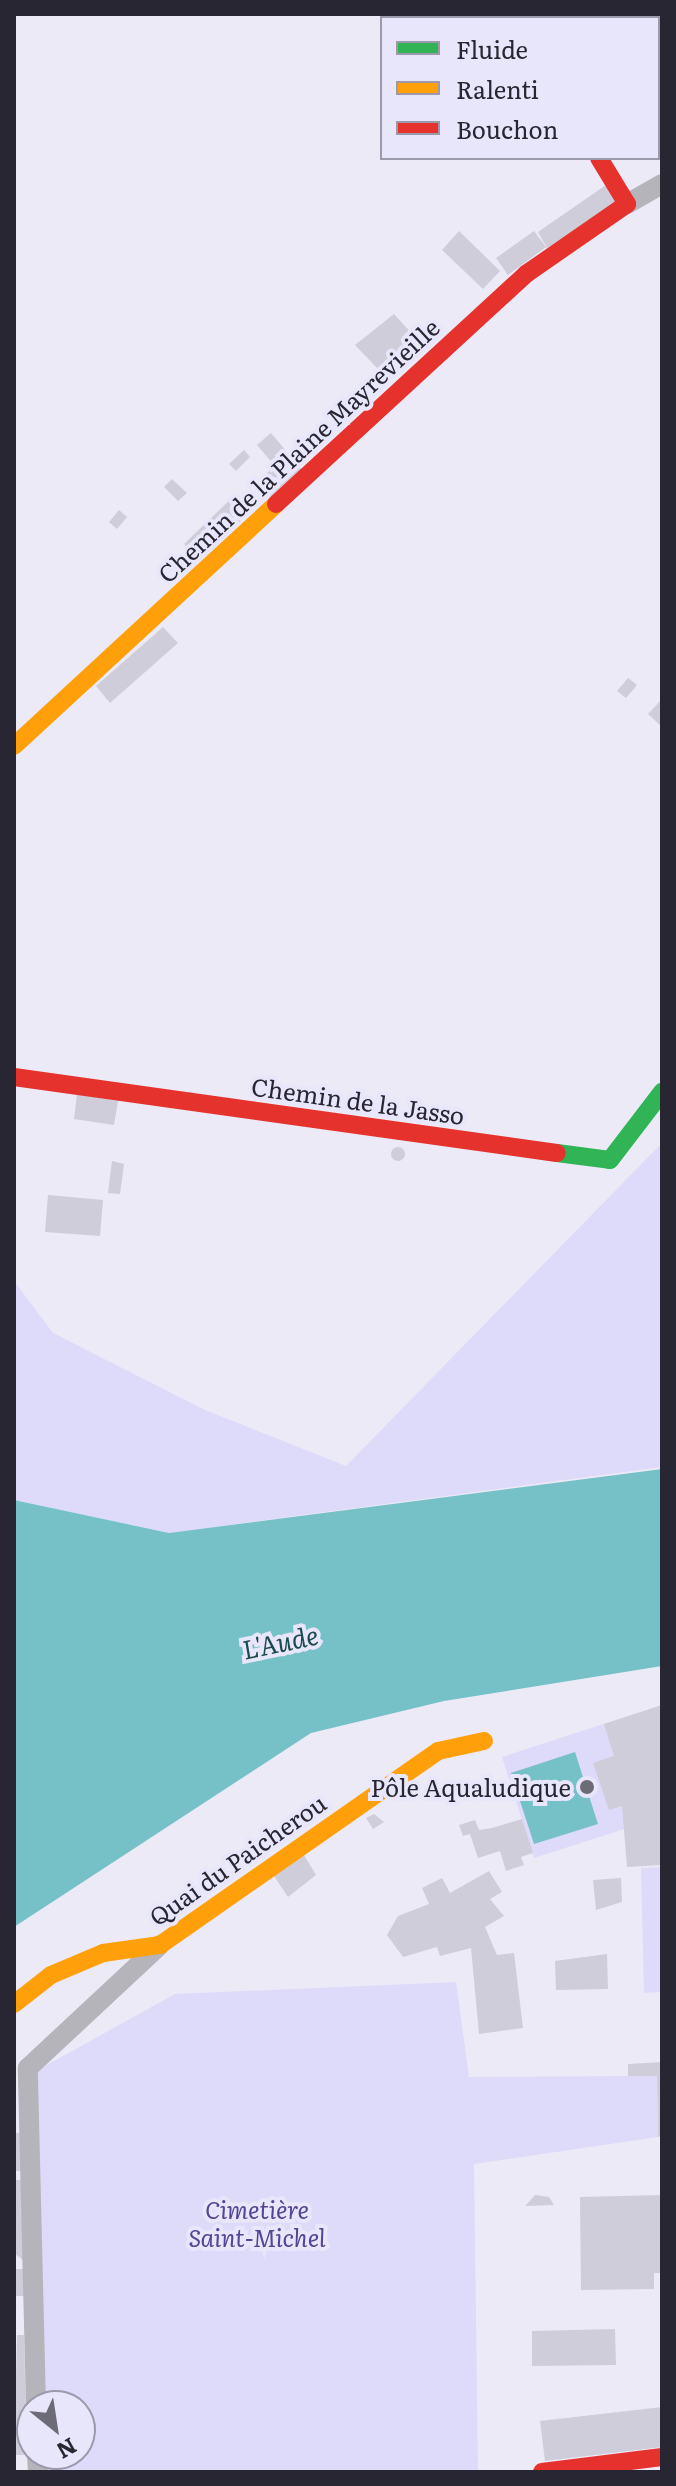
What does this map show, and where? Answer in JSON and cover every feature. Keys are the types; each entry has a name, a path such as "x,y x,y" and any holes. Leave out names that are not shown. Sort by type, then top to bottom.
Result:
{"street":[{"path":"600,160 627,204"},
{"name":"Chemin de la Plaine Mayrevieille","path":"14,746 526,274 627,204 662,184"},
{"name":"Chemin de la Jasso","path":"14,1077 610,1160 662,1092"},
{"name":"Quai du Paicherou","path":"14,2004 51,1975 103,1953 160,1945 438,1751 484,1741"},
{"path":"36,2390 28,2068 160,1945"},
{"path":"542,2472 662,2457"}],"green space":[{"path":"662,1143 662,1467 169,1533 14,1500 14,1281 53,1333 205,1410 346,1466"},
{"name":"Pôle Aqualudique","path":"662,1705 662,1817 534,1858 502,1757"},
{"path":"662,1867 662,1992 644,1993 641,1868"},
{"name":"Cimetière Saint-Michel","path":"456,1982 469,2077 657,2076 658,2137 474,2164 478,2472 45,2472 96,2470 96,2390 43,2390 36,2071 175,1994"}],"water":[{"name":"L'Aude","path":"662,1469 662,1666 444,1701 311,1733 14,1927 14,1500 169,1533"},
{"path":"575,1752 598,1824 534,1844 511,1773"}],"building":[{"path":"606,185 618,204 547,248 538,232"},
{"path":"459,231 500,271 483,289 442,250"},
{"path":"534,231 546,247 508,275 496,258"},
{"path":"394,314 414,336 378,369 355,345"},
{"path":"271,433 302,470 270,497 256,482 275,466 257,445"},
{"path":"244,450 250,457 236,471 229,464"},
{"path":"172,479 187,493 178,501 164,487"},
{"path":"235,495 253,509 200,560 184,544"},
{"path":"119,510 127,517 117,529 109,522"},
{"path":"163,627 178,643 110,703 96,686"},
{"path":"628,678 637,685 626,698 617,691"},
{"path":"662,699 662,727 648,714"},
{"path":"77,1094 118,1101 114,1125 74,1119"},
{"path":"398,1147 405,1154 398,1161 391,1154"},
{"path":"112,1161 124,1164 120,1194 108,1193"},
{"path":"48,1195 103,1200 100,1236 45,1232"},
{"path":"662,1705 662,1865 627,1867 622,1806 609,1810 593,1763 614,1756 604,1724"},
{"path":"374,1814 384,1822 373,1829 366,1818"},
{"path":"522,1819 533,1853 521,1857 524,1865 506,1871 500,1851 478,1858 470,1834 463,1836 459,1825 475,1820 479,1830"},
{"path":"304,1855 316,1875 288,1897 274,1876"},
{"path":"489,1871 502,1892 490,1899 504,1916 485,1927 497,1955 514,1953 523,2028 479,2034 471,1948 440,1956 437,1947 403,1957 387,1935 398,1916 429,1904 422,1888 442,1878 450,1893"},
{"path":"621,1878 622,1902 596,1910 593,1880"},
{"path":"607,1954 608,1989 556,1990 555,1961"},
{"path":"662,2062 662,2136 658,2137 657,2076 628,2076 628,2064"},
{"path":"14,2133 20,2133 21,2171 14,2171"},
{"path":"14,2180 21,2180 23,2260 14,2253"},
{"path":"535,2195 549,2197 554,2205 525,2206"},
{"path":"662,2195 662,2273 654,2273 654,2289 581,2290 580,2197"},
{"path":"14,2269 23,2269 24,2296 14,2296"},
{"path":"615,2329 616,2365 532,2366 532,2331"},
{"path":"17,2335 24,2335 25,2390 16,2390 14,2455"},
{"path":"662,2407 662,2447 545,2461 540,2421"}],"traffic: fast":[{"path":"557,1153 610,1160 662,1092"}],"traffic: slow":[{"path":"14,746 276,504"},
{"path":"14,2004 51,1975 103,1953 160,1945 438,1751 484,1741"}],"traffic: jam":[{"path":"276,504 526,274 627,204 600,160"},
{"path":"14,1077 557,1153"},
{"path":"542,2472 662,2457"}],"place":[{"name":"Pôle Aqualudique","path":"587,1787"}]}
